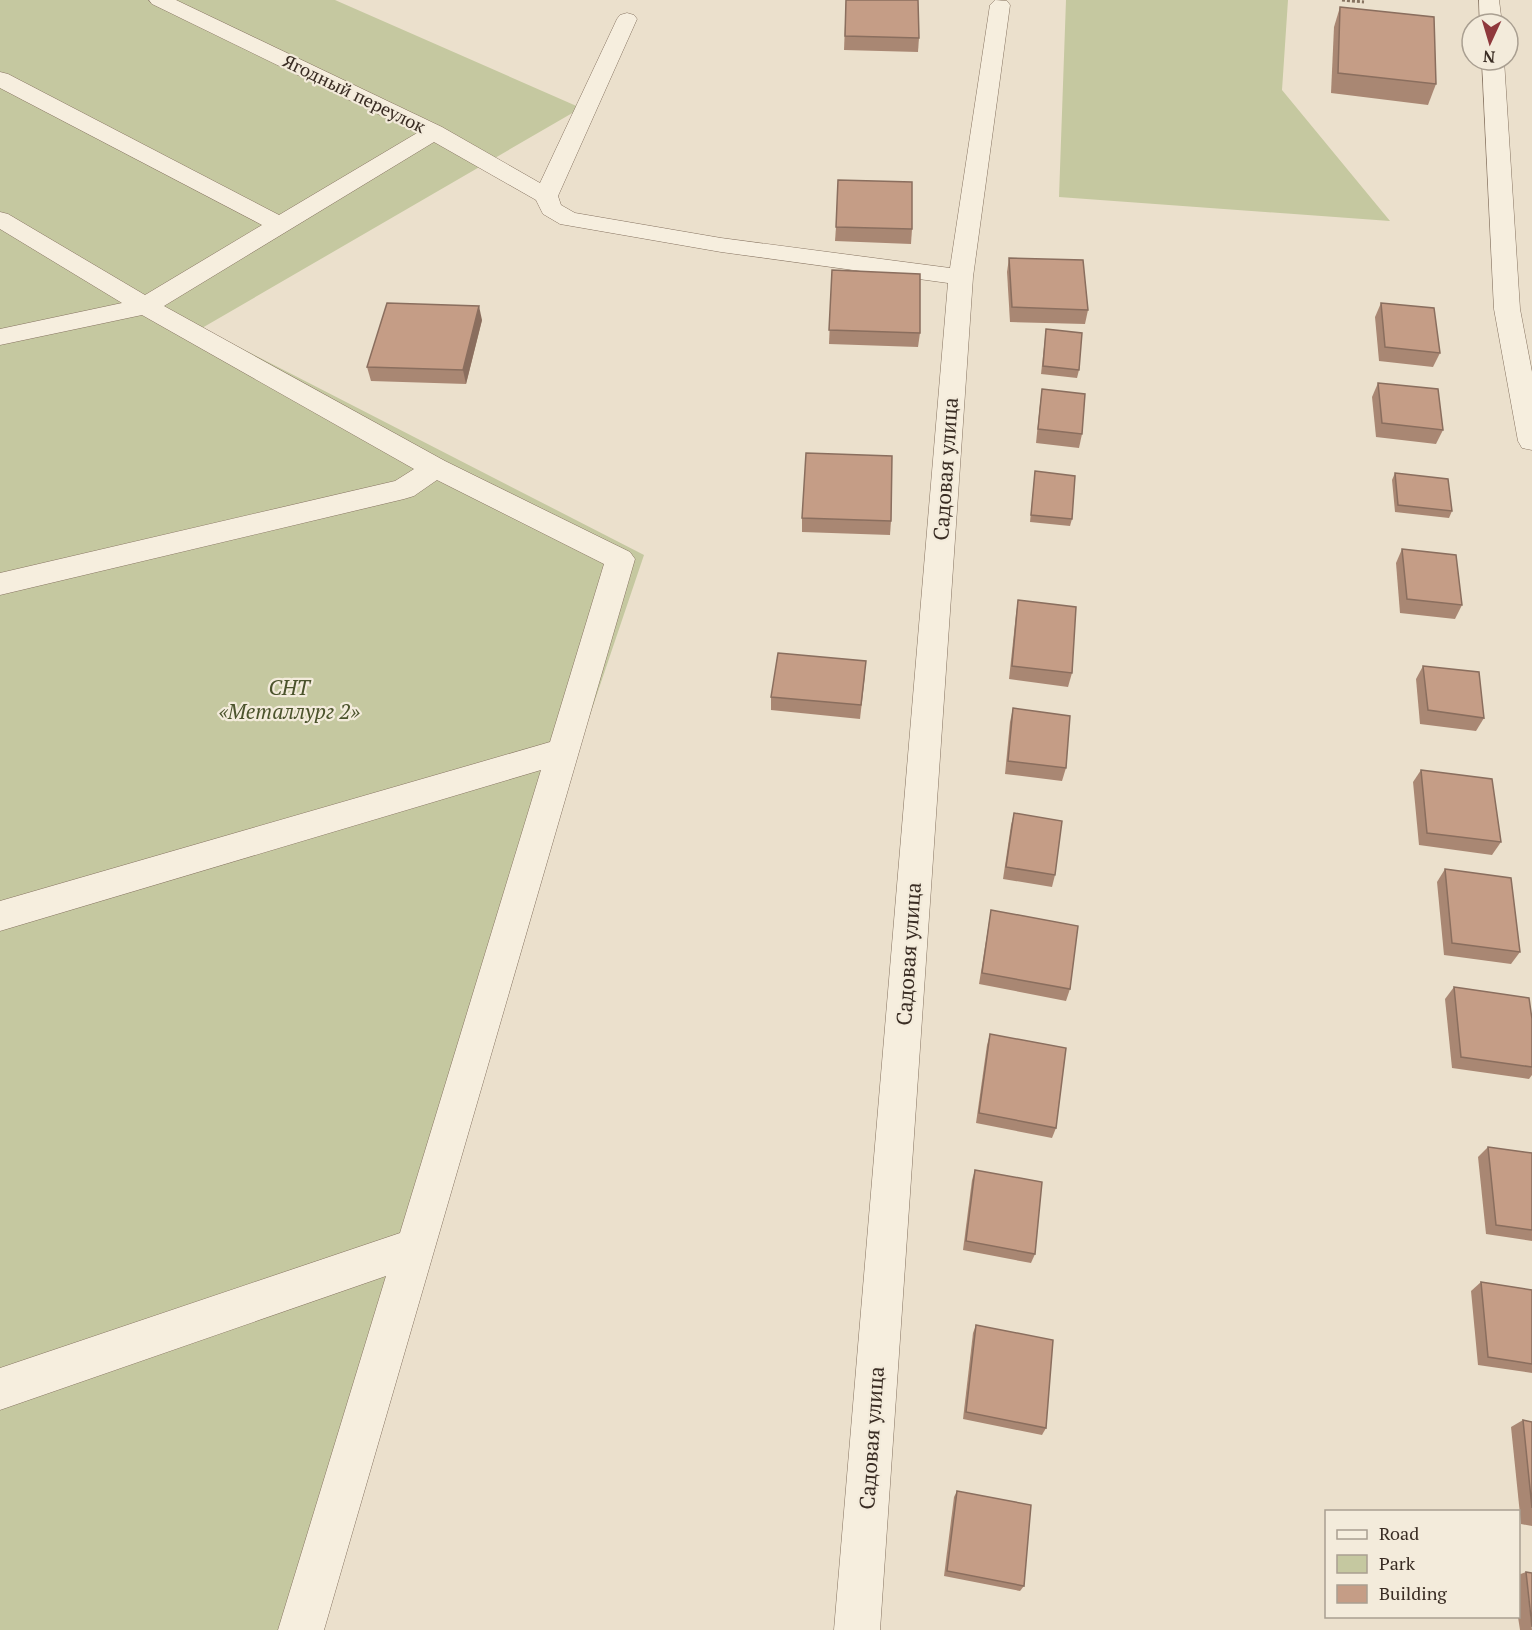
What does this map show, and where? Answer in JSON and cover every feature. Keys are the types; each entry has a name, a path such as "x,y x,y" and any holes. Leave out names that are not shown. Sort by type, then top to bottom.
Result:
{"street":[{"name":"Ягодный переулок","path":"159,0 434,132 546,195"},
{"name":"Садовая улица","path":"857,1630 961,277 1000,4"},
{"path":"627,19 546,195 551,209 568,219 721,245 961,277"},
{"path":"1494,72 1507,309 1532,441"},
{"path":"0,79 279,225"},
{"path":"0,337 145,306 434,132"},
{"path":"0,219 145,306 435,468 620,559 301,1630"},
{"path":"0,584 404,489 435,468"},
{"path":"0,916 562,751"},
{"path":"0,1389 415,1247"}],"path":[{"path":"1342,0 1364,2"}],"green space":[{"name":"СНТ «Металлург 2»","path":"0,0 335,0 581,108 202,328 644,555 281,1630 0,1630"},
{"path":"1066,0 1288,0 1282,90 1390,221 1059,197"}],"building":[{"path":"846,0 918,0 919,38 845,36"},
{"path":"1340,7 1434,17 1436,84 1338,73"},
{"path":"838,180 912,182 912,229 836,227"},
{"path":"1009,258 1083,260 1088,310 1012,307"},
{"path":"832,270 920,274 920,333 829,330"},
{"path":"387,303 479,306 463,370 367,367"},
{"path":"1381,303 1434,308 1440,353 1385,347"},
{"path":"1046,329 1082,333 1079,370 1043,366"},
{"path":"1378,383 1438,389 1443,430 1382,423"},
{"path":"1042,389 1085,394 1082,434 1038,429"},
{"path":"806,453 892,456 891,521 802,518"},
{"path":"1035,471 1075,476 1072,519 1031,515"},
{"path":"1395,473 1448,479 1452,511 1398,505"},
{"path":"1402,549 1456,555 1462,605 1407,599"},
{"path":"1018,600 1076,607 1072,673 1012,666"},
{"path":"778,653 866,661 861,705 771,697"},
{"path":"1423,666 1479,672 1484,718 1428,710"},
{"path":"1013,708 1070,716 1066,768 1008,761"},
{"path":"1421,770 1492,779 1501,842 1427,833"},
{"path":"1014,813 1062,821 1055,875 1006,867"},
{"path":"1445,869 1511,878 1520,952 1452,943"},
{"path":"991,910 1078,926 1070,989 982,973"},
{"path":"1454,987 1529,998 1532,1019 1532,1067 1461,1057"},
{"path":"990,1034 1066,1048 1056,1128 979,1113"},
{"path":"1488,1147 1532,1153 1532,1230 1496,1225"},
{"path":"975,1170 1042,1182 1035,1254 966,1241"},
{"path":"1481,1282 1532,1290 1532,1364 1488,1357"},
{"path":"976,1325 1053,1340 1046,1428 966,1412"},
{"path":"1523,1420 1532,1422 1532,1508"},
{"path":"957,1491 1031,1505 1024,1586 947,1571"},
{"path":"1526,1572 1532,1573 1532,1627"}]}
